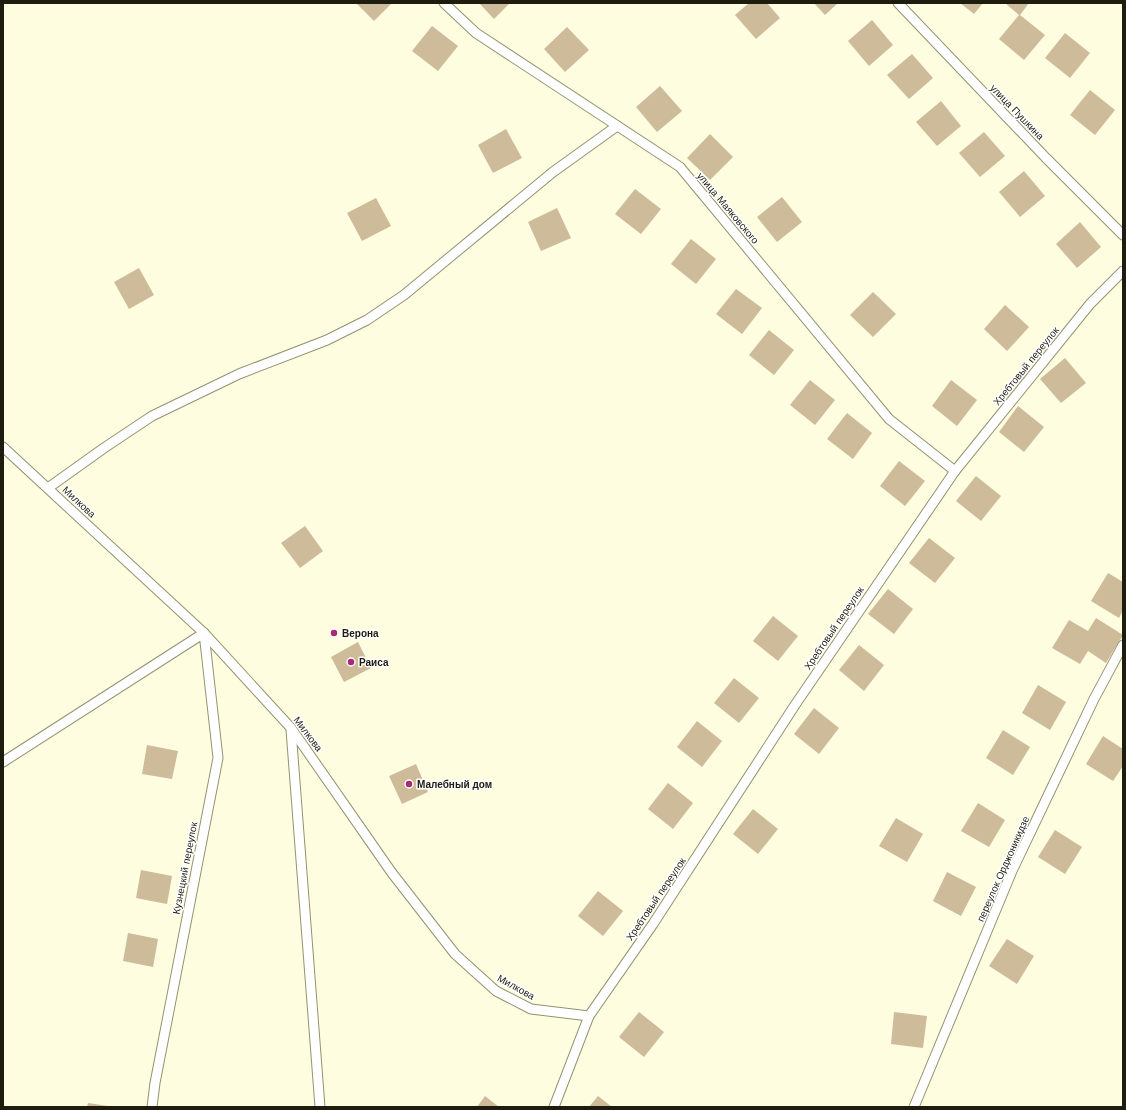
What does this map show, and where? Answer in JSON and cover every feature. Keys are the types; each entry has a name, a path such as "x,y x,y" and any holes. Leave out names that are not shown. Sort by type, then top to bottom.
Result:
{"lane":[{"name":"улица Маяковского","path":"444,3 476,33 680,167 889,419 955,471"},
{"name":"улица Пушкина","path":"898,3 1046,158 1123,235"},
{"path":"48,488 152,416 239,374 327,340 367,320 404,295 553,172 617,126"},
{"name":"Хребтовый переулок","path":"554,1107 588,1016 653,924 795,705 955,471 1090,304 1123,271"},
{"name":"Милкова","path":"3,447 204,633 291,728 392,873 455,954 496,991 531,1009 588,1016"},
{"path":"3,762 204,633"},
{"name":"Кузнецкий переулок","path":"152,1107 155,1083 218,758 204,633"},
{"name":"переулок Орджоникидзе","path":"914,1107 1012,871 1094,699 1123,645"},
{"path":"291,728 320,1107"}],"building":[{"path":"356,3 392,3 374,21"},
{"path":"479,3 510,3 494,19"},
{"path":"749,3 767,3 780,18 756,39 735,15"},
{"path":"814,3 838,3 825,15"},
{"path":"960,3 983,3 974,14"},
{"path":"1005,3 1029,3 1020,15 1045,35 1024,60 999,39 1019,15"},
{"path":"872,20 893,45 869,66 848,41"},
{"path":"432,26 458,46 438,71 412,51"},
{"path":"567,27 589,50 565,72 544,49"},
{"path":"1065,33 1090,53 1070,78 1045,58"},
{"path":"912,54 933,78 909,99 887,75"},
{"path":"660,86 682,111 657,132 636,107"},
{"path":"1090,90 1115,110 1095,135 1070,115"},
{"path":"941,101 961,126 937,146 916,122"},
{"path":"506,129 522,158 493,173 478,145"},
{"path":"984,132 1005,156 980,177 959,153"},
{"path":"710,134 733,157 710,180 687,158"},
{"path":"1024,171 1045,196 1020,217 999,192"},
{"path":"635,189 661,209 641,234 615,214"},
{"path":"782,197 802,222 777,242 757,217"},
{"path":"376,198 391,226 362,241 347,213"},
{"path":"557,208 571,238 541,251 528,222"},
{"path":"1080,222 1101,247 1077,268 1056,244"},
{"path":"691,239 716,259 696,284 671,264"},
{"path":"139,268 154,295 129,309 114,282"},
{"path":"736,289 762,308 742,334 716,314"},
{"path":"873,292 896,314 873,337 850,315"},
{"path":"1005,305 1029,327 1007,351 984,329"},
{"path":"769,330 794,350 774,375 749,355"},
{"path":"1065,358 1086,383 1061,403 1040,379"},
{"path":"810,380 835,400 815,425 790,405"},
{"path":"951,380 977,400 957,426 932,406"},
{"path":"1018,406 1044,427 1024,452 999,432"},
{"path":"847,413 872,433 853,459 827,439"},
{"path":"899,461 925,481 905,506 880,486"},
{"path":"976,476 1001,496 981,521 956,501"},
{"path":"305,526 323,551 300,568 281,543"},
{"path":"929,538 955,558 935,583 909,563"},
{"path":"1108,573 1123,582 1123,610 1119,618 1091,601"},
{"path":"888,589 913,609 894,634 868,614"},
{"path":"773,616 798,636 778,661 753,641"},
{"path":"1096,618 1123,635 1106,663 1088,651 1080,664 1052,648 1069,620 1088,631"},
{"name":"Раиса","path":"358,642 371,668 344,682 331,657"},
{"path":"859,645 884,665 864,691 839,670"},
{"path":"734,678 759,698 739,723 714,703"},
{"path":"1038,685 1066,702 1050,730 1022,713"},
{"path":"814,708 839,728 819,754 794,734"},
{"path":"697,721 722,741 702,767 677,747"},
{"path":"1003,730 1030,747 1013,775 986,758"},
{"path":"1103,736 1123,749 1123,766 1113,781 1086,764"},
{"path":"147,745 178,751 172,779 142,774"},
{"name":"Малебный дом","path":"416,764 428,792 402,804 389,776"},
{"path":"668,783 693,803 673,829 648,809"},
{"path":"978,803 1005,820 989,847 961,831"},
{"path":"753,809 778,829 758,854 733,834"},
{"path":"896,818 923,834 907,862 879,846"},
{"path":"1055,830 1082,847 1065,874 1038,857"},
{"path":"141,870 172,876 167,904 136,898"},
{"path":"947,872 976,887 961,916 933,901"},
{"path":"598,891 623,911 603,936 578,916"},
{"path":"128,933 158,939 153,967 123,961"},
{"path":"1007,939 1034,956 1017,984 989,966"},
{"path":"639,1012 664,1032 644,1057 619,1037"},
{"path":"894,1012 927,1016 923,1048 891,1044"},
{"path":"485,1096 499,1107 477,1107"},
{"path":"598,1096 612,1107 589,1107"},
{"path":"88,1103 108,1106 108,1107 87,1107"}],"place":[{"name":"Верона","path":"334,633"},
{"name":"Раиса","path":"351,662"},
{"name":"Малебный дом","path":"409,784"}]}
